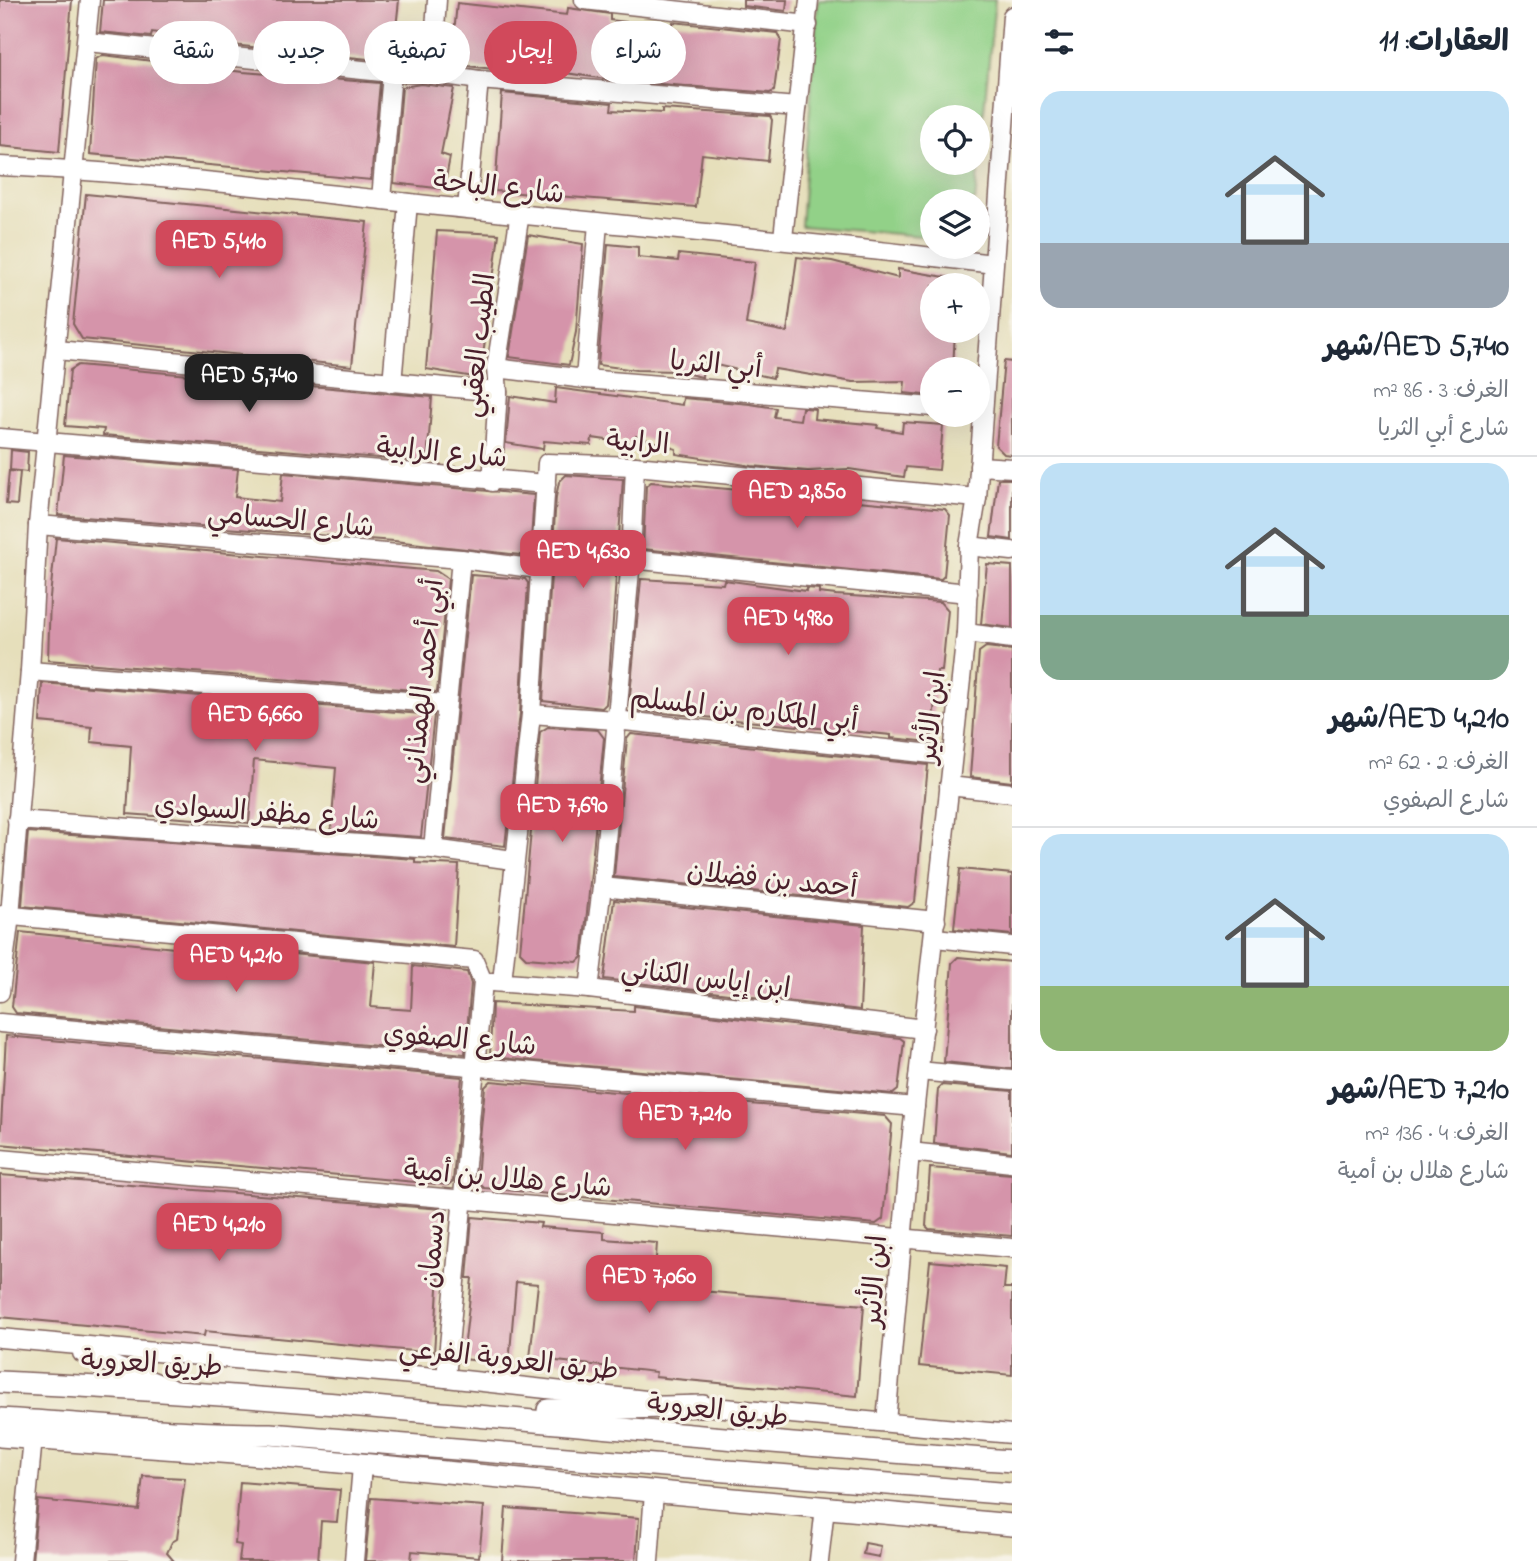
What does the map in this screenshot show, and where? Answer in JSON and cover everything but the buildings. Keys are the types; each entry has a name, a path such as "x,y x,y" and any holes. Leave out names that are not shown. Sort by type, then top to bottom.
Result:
{"main road":[{"name":"طريق العروبة","path":"0,1382 173,1390 452,1412 846,1450 1012,1461"},
{"path":"452,1412 703,1406"},
{"name":"طريق العروبة","path":"0,1419 134,1426 197,1434 270,1434 1012,1494"},
{"path":"197,1434 275,1456"},
{"path":"0,1436 275,1456 1012,1525"}],"street":[{"path":"0,992 30,671 38,525 90,0"},
{"path":"436,21 437,0"},
{"path":"584,0 808,25"},
{"path":"783,239 809,0"},
{"name":"ابن الأثير","path":"985,357 993,264 1006,187 1012,16"},
{"path":"87,41 364,70"},
{"path":"470,79 797,107"},
{"path":"467,208 479,80"},
{"path":"382,199 391,84"},
{"name":"شارع الباحة","path":"0,166 74,169 382,199 598,223 783,239 993,264"},
{"path":"392,383 408,203"},
{"name":"الطيب العقبي","path":"492,482 498,392 496,368 520,213"},
{"path":"585,379 598,223"},
{"path":"57,350 498,392"},
{"name":"أبي الثريا","path":"496,368 585,379 920,406"},
{"name":"ابن الأثير","path":"886,1422 910,1152 966,633 969,546 976,498 980,427"},
{"name":"شارع الرابية","path":"0,438 492,482 546,484"},
{"name":"الرابية","path":"546,484 547,463 635,466 976,498"},
{"path":"589,989 602,887 631,559 635,466"},
{"path":"979,466 1012,468"},
{"path":"502,982 513,860 531,714 546,484"},
{"name":"شارع الحسامي","path":"38,525 461,559 539,569"},
{"path":"969,546 1012,551"},
{"name":"أبي أحمد الهمذاني","path":"433,849 461,559"},
{"path":"631,559 968,593"},
{"path":"966,633 1012,639"},
{"path":"30,671 445,704"},
{"name":"أبي المكارم بن المسلم","path":"531,714 615,720 951,756"},
{"path":"949,786 1012,793"},
{"name":"شارع مظفر السوادي","path":"17,820 433,849 513,860"},
{"name":"أحمد بن فضلان","path":"602,887 936,929 1012,946"},
{"name":"دسمان","path":"5,916 474,960 482,982 446,1378"},
{"name":"ابن إياس الكناني","path":"482,982 589,989 924,1029"},
{"name":"شارع الصفوي","path":"0,1023 915,1107"},
{"path":"919,1071 1012,1080"},
{"path":"910,1152 1012,1163"},
{"name":"شارع هلال بن أمية","path":"0,1159 1012,1248"},
{"name":"طريق العروبة الفرعي","path":"0,1338 65,1346 446,1378 703,1406 1012,1434"},
{"path":"65,1346 173,1390"},
{"path":"21,1561 33,1438"},
{"path":"354,1561 362,1466"},
{"path":"649,1561 654,1492"},
{"path":"818,1561 825,1507"}],"green space":[{"path":"818,0 995,0 985,105 920,105 920,175 978,175 976,189 920,189 920,236 801,226"}]}
